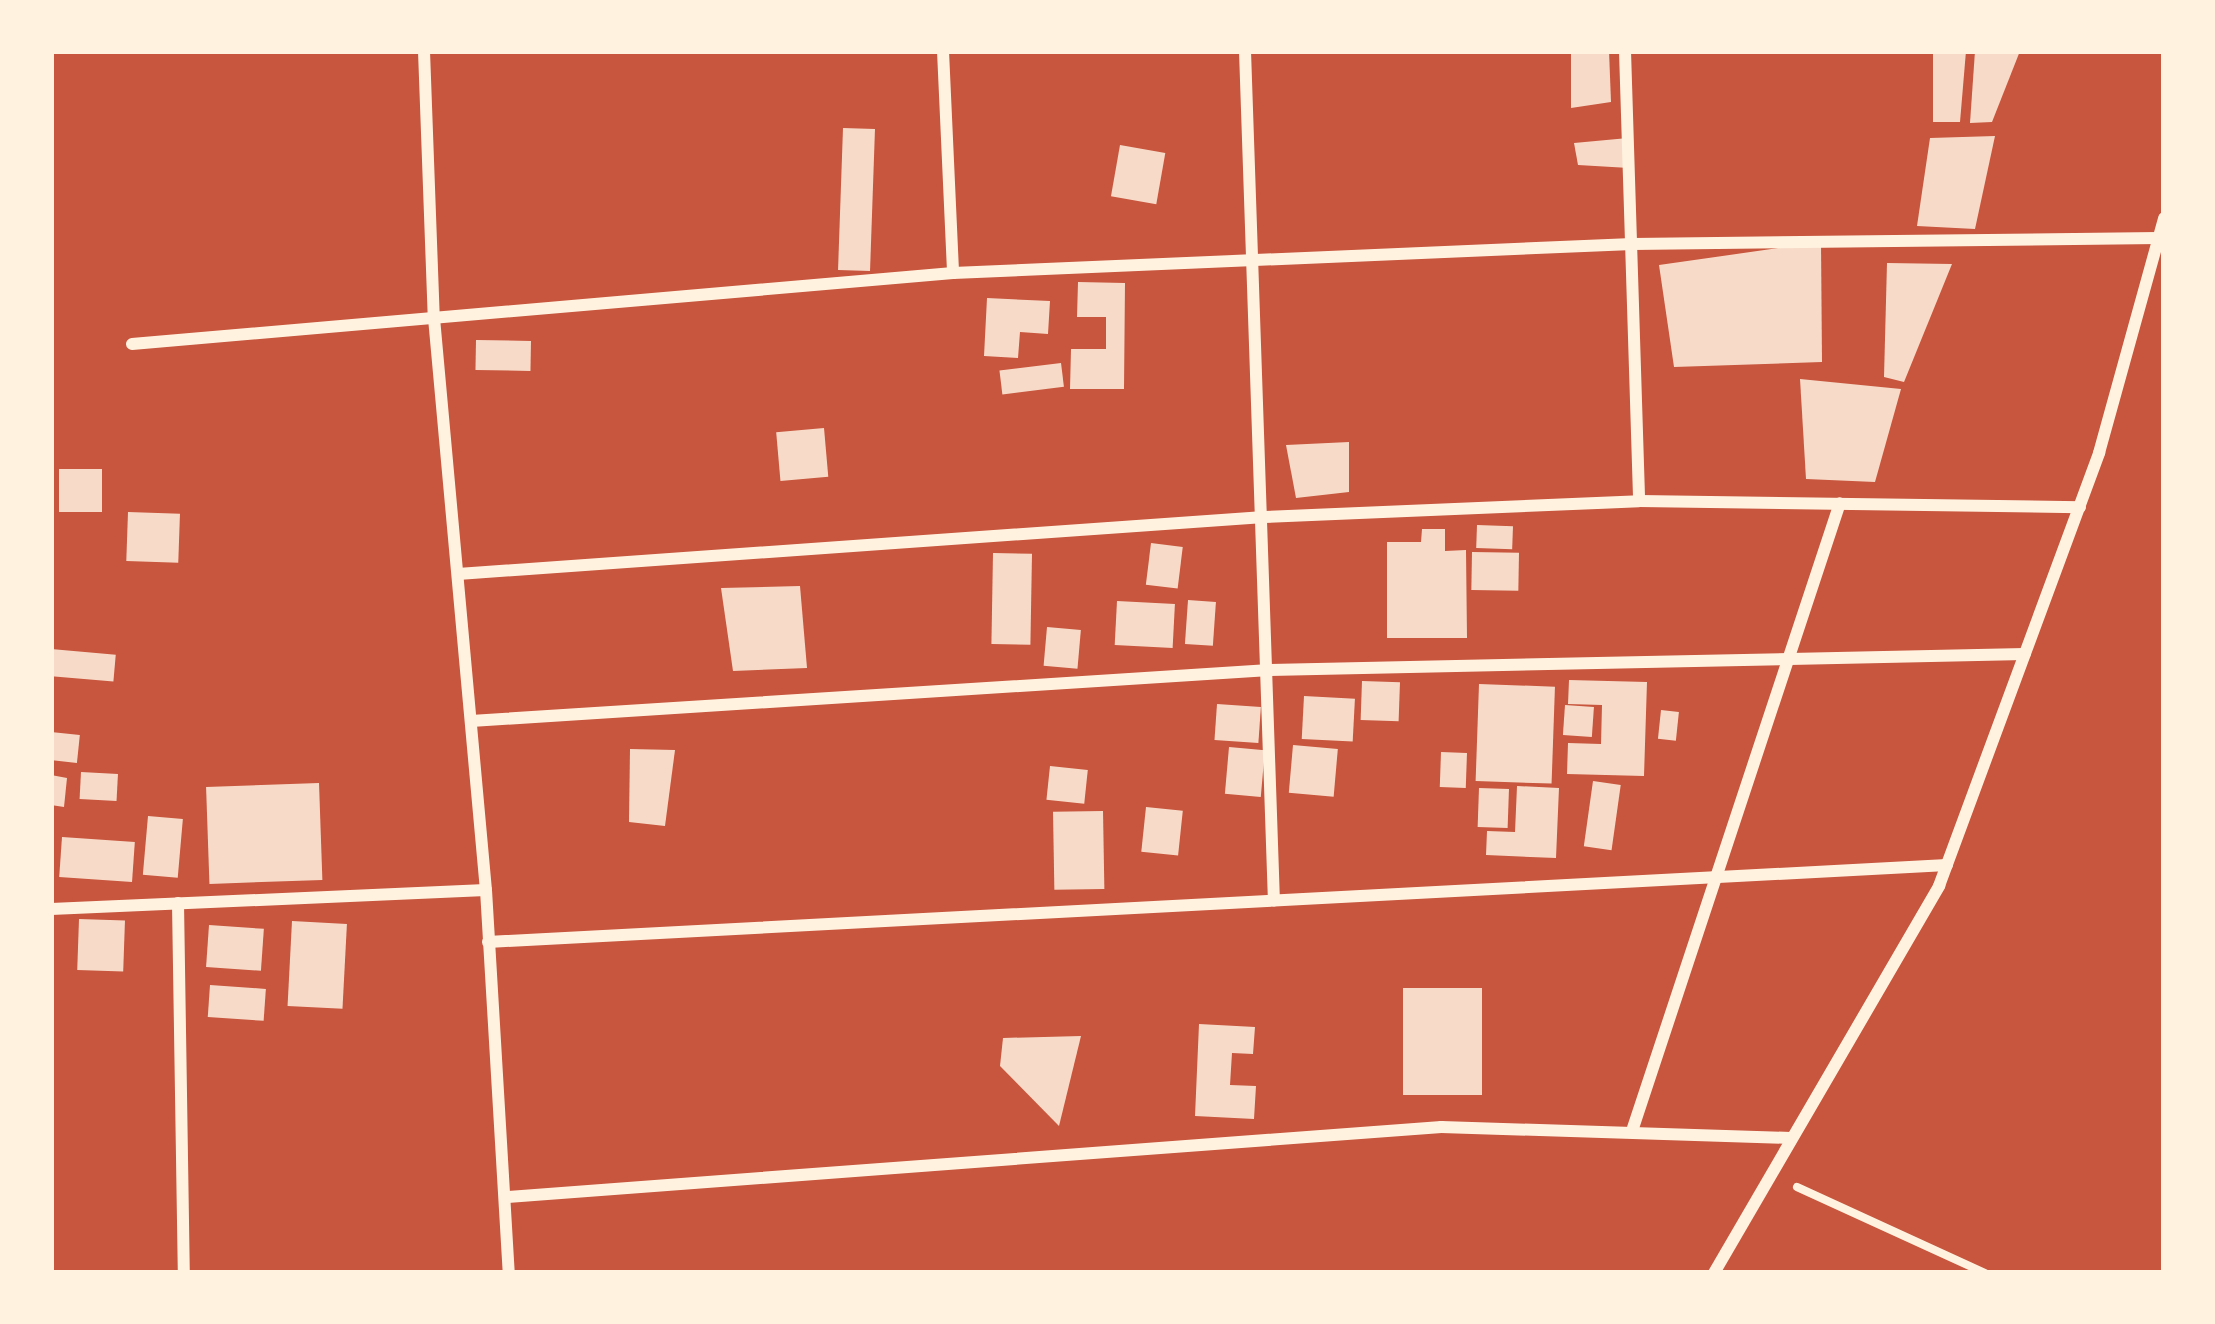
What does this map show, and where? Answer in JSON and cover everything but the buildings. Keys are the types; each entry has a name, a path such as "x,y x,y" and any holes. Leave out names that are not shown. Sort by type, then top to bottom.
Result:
{"street":[{"path":"424,51 434,318 486,890 509,1273"},
{"path":"943,51 953,273"},
{"path":"1246,51 1247,260 1264,517 1274,902"},
{"path":"1625,51 1639,501"},
{"path":"1714,1273 1774,1178 1791,1138 1947,865 2080,507 2164,218"},
{"path":"132,344 953,273 1632,244 2159,238"},
{"path":"458,574 1264,517 1639,501 2080,507"},
{"path":"1634,1128 1840,503"},
{"path":"471,721 1269,670 2025,654"},
{"path":"488,943 1947,865"},
{"path":"51,909 486,890"},
{"path":"178,903 184,1273"},
{"path":"507,1197 1442,1126 1634,1128 1791,1138"}],"path":[{"path":"1774,1178 1985,1273"}]}
